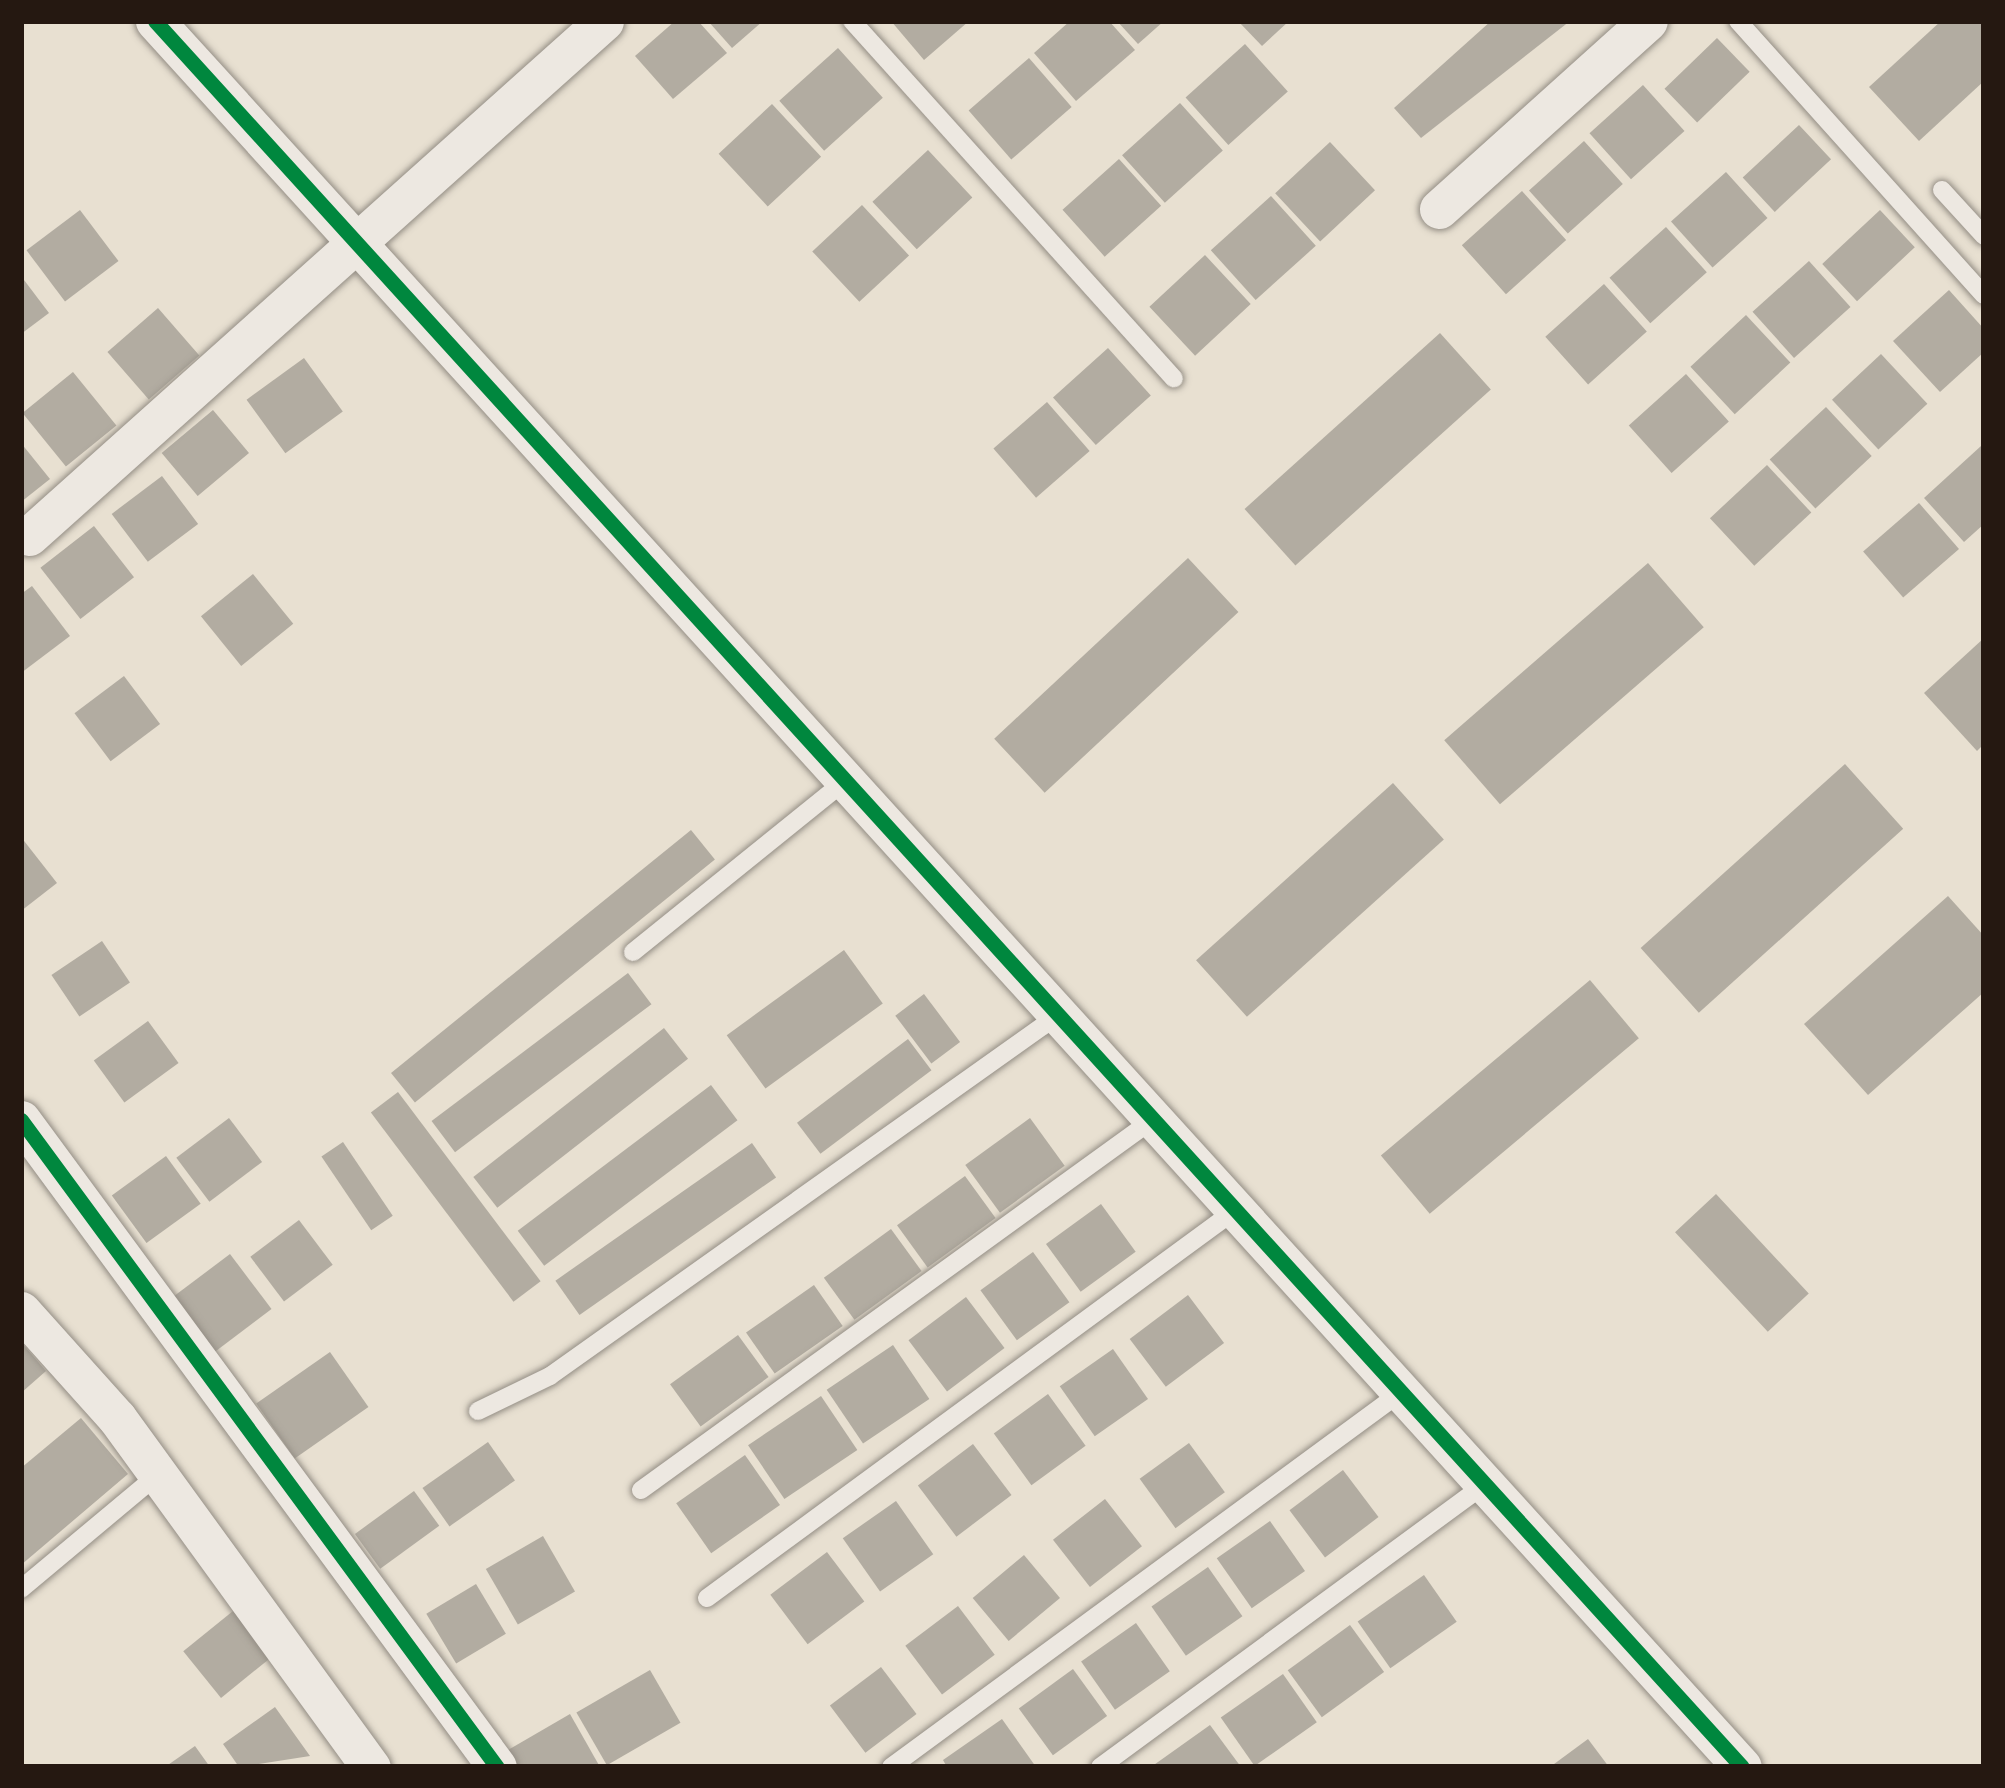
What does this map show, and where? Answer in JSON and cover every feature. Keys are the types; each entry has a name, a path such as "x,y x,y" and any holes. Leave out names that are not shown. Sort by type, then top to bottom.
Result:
{"street":[{"path":"155,21 1742,1767"},
{"path":"28,536 358,246 604,21"},
{"path":"1439,209 1648,21"},
{"path":"21,1120 497,1767"},
{"path":"21,1311 156,1476 371,1767"}],"lane":[{"path":"851,21 1174,378"},
{"path":"1738,21 1984,295"},
{"path":"1942,190 1984,236"},
{"path":"633,952 844,782"},
{"path":"478,1411 550,1376 1057,1016"},
{"path":"641,1490 1151,1120"},
{"path":"706,1598 1234,1211"},
{"path":"891,1767 1400,1393"},
{"path":"21,1588 156,1476"},
{"path":"1100,1767 1484,1485"}],"building":[{"path":"675,21 698,21 727,53 673,99 635,56"},
{"path":"708,21 763,21 732,48"},
{"path":"891,21 969,21 924,60"},
{"path":"1070,21 1109,21 1135,50 1076,101 1034,53"},
{"path":"1117,21 1164,21 1138,44"},
{"path":"1238,21 1289,21 1262,46"},
{"path":"1491,21 1570,21 1421,138 1394,108"},
{"path":"1941,21 1984,21 1984,81 1919,141 1869,87"},
{"path":"1717,38 1750,72 1697,123 1664,89"},
{"path":"1245,44 1288,92 1228,145 1186,98"},
{"path":"838,48 883,98 824,151 779,101"},
{"path":"1029,58 1072,107 1011,160 969,110"},
{"path":"1643,85 1684,131 1631,179 1589,133"},
{"path":"1180,103 1223,151 1165,203 1122,155"},
{"path":"772,104 821,157 768,206 719,154"},
{"path":"1799,125 1831,159 1775,212 1743,178"},
{"path":"1584,141 1623,184 1568,234 1529,191"},
{"path":"1330,142 1375,190 1320,241 1275,193"},
{"path":"928,150 972,198 917,249 872,202"},
{"path":"1119,159 1161,206 1105,257 1063,210"},
{"path":"1726,172 1767,218 1712,268 1671,222"},
{"path":"1522,191 1566,240 1506,294 1462,245"},
{"path":"1271,196 1316,246 1256,300 1211,250"},
{"path":"862,205 909,255 859,302 812,251"},
{"path":"80,210 119,261 65,301 26,250"},
{"path":"1880,210 1915,247 1857,301 1822,264"},
{"path":"1666,227 1707,272 1650,323 1610,278"},
{"path":"1205,255 1251,304 1195,356 1149,307"},
{"path":"1809,261 1850,307 1794,358 1753,312"},
{"path":"21,276 49,313 21,334"},
{"path":"1604,284 1647,332 1588,384 1545,337"},
{"path":"1949,290 1984,329 1984,352 1940,392 1893,341"},
{"path":"158,308 199,356 149,400 107,352"},
{"path":"1746,315 1790,363 1735,414 1690,367"},
{"path":"1440,333 1491,389 1295,565 1245,509"},
{"path":"1108,348 1151,396 1096,445 1053,398"},
{"path":"1881,354 1927,404 1878,449 1832,400"},
{"path":"304,358 343,411 285,453 247,400"},
{"path":"73,372 116,426 66,467 22,413"},
{"path":"1686,374 1729,422 1672,473 1629,426"},
{"path":"1047,402 1090,451 1036,498 993,449"},
{"path":"1826,407 1872,456 1815,509 1770,460"},
{"path":"213,410 249,453 198,496 162,453"},
{"path":"21,443 50,479 21,502"},
{"path":"1981,446 1984,524 1964,542 1924,498"},
{"path":"1767,465 1811,513 1754,566 1710,518"},
{"path":"162,476 198,524 148,562 112,514"},
{"path":"1919,503 1959,549 1903,598 1863,552"},
{"path":"94,526 134,577 80,619 40,568"},
{"path":"1188,558 1238,612 1045,793 994,739"},
{"path":"1648,563 1704,627 1500,804 1444,740"},
{"path":"253,574 293,624 241,666 201,616"},
{"path":"32,586 70,636 21,673 21,594"},
{"path":"1984,638 1984,744 1977,751 1924,693"},
{"path":"124,676 160,724 111,761 74,713"},
{"path":"1845,764 1903,829 1699,1013 1641,948"},
{"path":"1393,783 1444,839 1247,1017 1196,960"},
{"path":"691,830 715,860 415,1102 391,1073"},
{"path":"21,837 57,883 21,911"},
{"path":"1948,896 1984,936 1984,992 1868,1095 1804,1024"},
{"path":"102,941 130,982 79,1017 51,975"},
{"path":"844,950 883,1003 765,1089 727,1035"},
{"path":"628,973 651,1004 455,1152 432,1121"},
{"path":"1590,980 1639,1038 1430,1214 1381,1155"},
{"path":"924,994 960,1042 931,1064 895,1016"},
{"path":"148,1021 179,1063 124,1102 94,1060"},
{"path":"664,1028 688,1059 497,1208 473,1177"},
{"path":"908,1039 931,1070 820,1154 797,1123"},
{"path":"711,1085 737,1120 544,1266 518,1231"},
{"path":"398,1092 541,1281 513,1302 371,1112"},
{"path":"229,1118 262,1162 209,1202 176,1158"},
{"path":"1030,1118 1065,1166 1000,1213 965,1165"},
{"path":"343,1142 393,1216 371,1230 321,1157"},
{"path":"752,1143 776,1177 579,1315 555,1281"},
{"path":"166,1156 201,1204 146,1243 112,1195"},
{"path":"965,1176 996,1218 928,1267 897,1225"},
{"path":"1716,1194 1809,1293 1768,1332 1675,1232"},
{"path":"1101,1204 1136,1252 1081,1292 1046,1244"},
{"path":"299,1220 333,1265 284,1301 250,1257"},
{"path":"891,1229 922,1271 854,1320 824,1278"},
{"path":"1033,1252 1069,1302 1017,1340 980,1290"},
{"path":"230,1254 272,1309 210,1355 169,1300"},
{"path":"814,1285 843,1326 775,1374 746,1333"},
{"path":"1188,1295 1224,1343 1166,1387 1130,1339"},
{"path":"966,1297 1005,1348 947,1391 908,1340"},
{"path":"738,1335 769,1377 701,1426 670,1384"},
{"path":"21,1342 46,1371 21,1393"},
{"path":"893,1345 929,1399 863,1444 827,1390"},
{"path":"1113,1349 1148,1399 1095,1436 1060,1386"},
{"path":"330,1352 368,1407 295,1459 256,1404"},
{"path":"1048,1394 1086,1446 1031,1485 994,1433"},
{"path":"821,1396 857,1450 784,1499 748,1445"},
{"path":"81,1418 128,1474 21,1565 21,1468"},
{"path":"488,1442 515,1481 449,1526 422,1488"},
{"path":"1189,1443 1225,1492 1176,1528 1140,1479"},
{"path":"973,1444 1012,1495 956,1537 918,1486"},
{"path":"745,1455 780,1505 711,1553 676,1503"},
{"path":"1343,1470 1379,1517 1325,1557 1289,1510"},
{"path":"414,1491 439,1526 380,1569 355,1534"},
{"path":"1105,1499 1142,1546 1090,1587 1053,1540"},
{"path":"896,1501 933,1554 880,1592 843,1538"},
{"path":"1270,1521 1305,1571 1252,1608 1217,1558"},
{"path":"543,1536 575,1591 518,1624 486,1569"},
{"path":"827,1552 864,1602 808,1644 770,1595"},
{"path":"1024,1555 1060,1598 1009,1641 973,1598"},
{"path":"1208,1567 1242,1616 1186,1656 1151,1607"},
{"path":"1424,1575 1457,1622 1390,1668 1358,1621"},
{"path":"476,1584 506,1634 456,1664 426,1614"},
{"path":"958,1606 995,1655 942,1694 905,1646"},
{"path":"233,1611 271,1658 221,1698 183,1651"},
{"path":"1136,1623 1170,1671 1115,1710 1081,1661"},
{"path":"1350,1625 1384,1672 1322,1717 1288,1670"},
{"path":"881,1667 917,1714 865,1753 830,1706"},
{"path":"1073,1669 1107,1716 1053,1755 1019,1708"},
{"path":"650,1670 680,1723 607,1765 576,1712"},
{"path":"1283,1674 1317,1722 1255,1766 1221,1718"},
{"path":"275,1707 310,1756 239,1767 223,1744"},
{"path":"570,1714 600,1767 511,1767 503,1753"},
{"path":"1002,1719 1036,1767 947,1767 943,1760"},
{"path":"1210,1725 1241,1767 1151,1767"},
{"path":"1588,1739 1609,1767 1550,1767"},
{"path":"195,1746 210,1767 165,1767"}],"cycle path":[{"path":"155,21 1742,1767"},
{"path":"21,1120 497,1767"}]}
